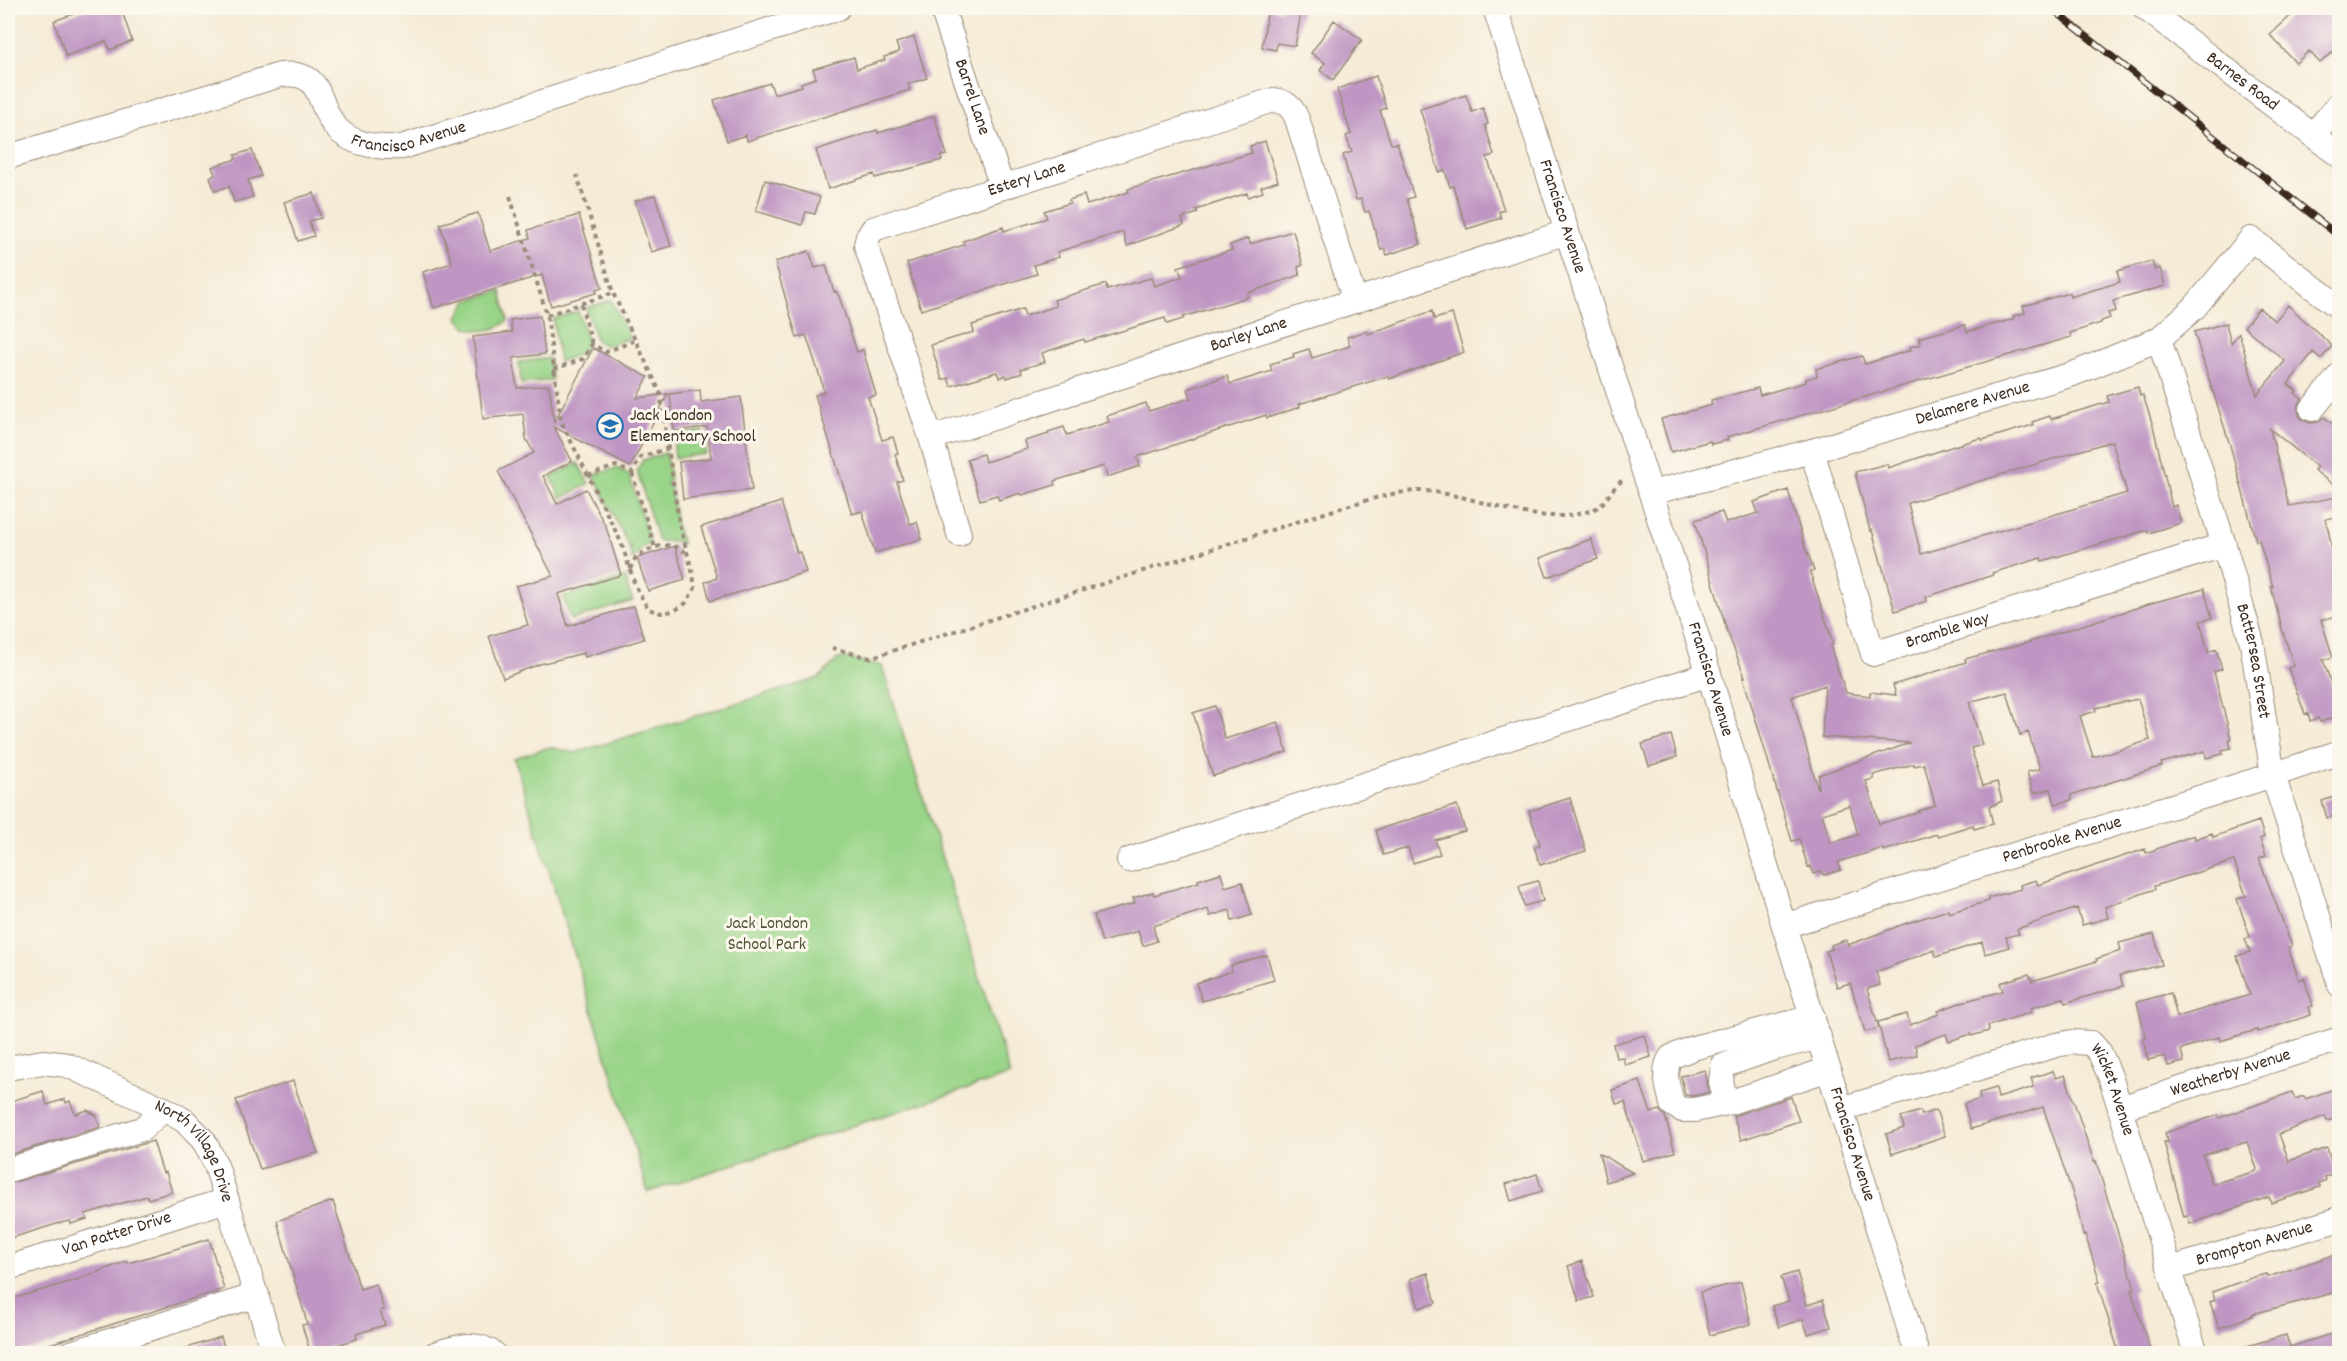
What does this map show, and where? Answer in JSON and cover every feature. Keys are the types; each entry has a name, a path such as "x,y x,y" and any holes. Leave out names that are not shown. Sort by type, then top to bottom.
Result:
{"street":[{"name":"Francisco Avenue","path":"8,157 280,75 307,70 334,126 354,140 380,148 402,147 838,8"},
{"name":"Barrel Lane","path":"942,8 1002,187"},
{"name":"Francisco Avenue","path":"1495,8 1709,674 1784,926 1917,1353"},
{"name":"Barnes Road","path":"2145,8 2340,156"},
{"name":"Estery Lane","path":"959,534 931,438 866,245 873,229 1273,100 1284,102 1293,109 1298,119 1355,301"},
{"path":"2313,135 2340,103"},
{"name":"Barley Lane","path":"931,438 1567,232"},
{"name":"Delamere Avenue","path":"1648,484 1812,451 2073,374 2159,339 2194,308 2252,239 2340,308"},
{"name":"Battersea Street","path":"2159,339 2224,545 2252,643 2273,775 2340,985"},
{"path":"2312,409 2340,375"},
{"name":"Bramble Way","path":"1812,451 1873,654 2224,545"},
{"path":"1130,860 1709,674"},
{"name":"Penbrooke Avenue","path":"1784,926 2273,775 2340,752"},
{"path":"1731,1101 1725,1097 1721,1082 1723,1066 1783,1046 1816,1027"},
{"path":"1816,1027 1693,1048 1671,1057 1666,1076 1672,1104 1682,1110 1695,1110 1731,1101 1829,1069"},
{"name":"Weatherby Avenue","path":"2120,1108 2340,1039"},
{"name":"Wicket Avenue","path":"1841,1109 2072,1042 2091,1043 2100,1053 2120,1108 2196,1353"},
{"path":"1783,1046 1796,1080"},
{"name":"North Village Drive","path":"8,1068 36,1062 67,1065 164,1109 185,1121 204,1141 216,1165 274,1353"},
{"path":"8,1170 142,1129 164,1109"},
{"name":"Van Patter Drive","path":"8,1268 227,1200"},
{"name":"Brompton Avenue","path":"2170,1269 2340,1219"},
{"path":"68,1353 256,1295"},
{"path":"435,1353 471,1345 493,1352"}],"path":[{"path":"510,196 547,315 561,421 621,542 635,585 648,609 661,613 674,611 686,603 695,588 679,523 660,392 613,293 577,175"},
{"path":"547,315 613,293"},
{"path":"581,304 592,344 606,352 636,340"},
{"path":"554,369 583,359 592,344"},
{"path":"655,548 632,473 641,457 669,448"},
{"path":"588,476 616,466 632,473"},
{"path":"832,648 870,658 1353,504 1390,495 1423,491 1456,495 1540,516 1572,515 1594,510 1606,501 1623,480 1648,484"},
{"path":"630,569 636,557 668,544 678,546 686,552"}],"green space":[{"path":"501,291 508,320 489,330 474,330 462,323 458,317 467,301"},
{"path":"611,300 630,338 606,346 596,340 586,308"},
{"path":"578,311 588,342 582,353 559,362 553,319"},
{"path":"549,358 552,380 521,384 519,362"},
{"path":"703,431 706,454 675,458 673,435"},
{"path":"666,453 670,479 667,480 667,484 670,484 676,526 682,544 674,541 658,541 637,471 643,460"},
{"path":"578,463 589,484 561,498 551,477"},
{"path":"617,468 629,474 650,543 642,548 632,560 629,548 631,548 594,475"},
{"path":"626,577 633,601 571,620 563,597"},
{"name":"Jack London School Park","path":"848,658 882,666 1010,1075 648,1192 514,758 550,747 575,753 819,678 838,659"}],"building":[{"path":"90,8 121,8 132,41 110,50 106,41 66,56 54,21"},
{"path":"1268,8 1281,10 1282,8 1302,8 1295,46 1277,43 1276,50 1262,47"},
{"path":"2299,8 2340,8 2340,45 2320,63 2309,51 2296,63 2270,35"},
{"path":"1334,20 1362,40 1333,80 1320,70 1325,63 1311,53"},
{"path":"914,37 927,78 908,84 910,90 747,141 746,135 727,141 714,100 770,83 774,94 802,86 801,83 816,78 813,69 854,57 857,69 885,60 884,57 899,52 896,43"},
{"path":"1376,76 1386,108 1380,110 1391,144 1397,143 1414,197 1407,199 1421,244 1387,255 1385,249 1381,250 1369,211 1365,212 1361,199 1356,200 1343,155 1352,152 1346,136 1351,134 1337,89"},
{"path":"1466,95 1472,112 1483,108 1488,124 1485,125 1494,155 1487,157 1504,210 1499,212 1501,218 1467,229 1453,186 1450,187 1445,170 1439,172 1420,109"},
{"path":"934,116 947,155 940,156 942,160 875,178 874,174 828,189 816,150 877,130 878,133"},
{"path":"1265,141 1278,181 1261,187 1263,192 1248,197 1247,193 1196,210 1198,213 1182,218 1184,225 1127,246 1123,232 1057,252 1059,257 1034,265 1037,274 921,310 907,263 964,245 963,241 1003,227 1004,231 1047,218 1044,211 1070,203 1069,200 1084,195 1087,205 1129,192 1128,189 1252,153 1250,146"},
{"path":"252,150 261,176 248,180 253,197 234,202 229,186 215,191 210,177 215,175 212,167 236,159 235,155"},
{"path":"765,180 820,197 815,214 806,212 802,225 756,211"},
{"path":"314,193 321,218 309,221 314,236 298,241 284,202"},
{"path":"655,195 671,246 651,252 635,201"},
{"path":"478,213 490,251 530,238 528,230 579,215 602,288 596,290 596,293 551,306 542,275 434,308 423,272 452,263 440,224"},
{"path":"1293,231 1303,265 1298,267 1300,275 1247,293 1248,297 1167,324 1165,318 1085,342 1084,339 1042,353 1045,362 1021,369 1022,373 1007,378 1006,375 999,378 997,372 951,386 948,378 942,380 931,345 974,332 972,325 1023,309 1025,316 1056,306 1054,300 1106,284 1107,290 1151,278 1154,286 1182,277 1178,267 1232,250 1230,245 1249,238 1250,244"},
{"path":"809,251 815,268 826,265 834,292 836,291 839,296 857,352 863,350 876,395 868,397 882,440 893,437 898,453 895,454 903,480 897,482 910,524 917,522 922,539 875,553 862,511 852,514 815,395 824,392 820,377 806,335 797,338 775,262"},
{"path":"2152,261 2155,270 2160,268 2165,286 2113,301 2116,311 2108,313 2110,318 2070,333 2071,337 1727,437 1728,440 1711,444 1710,441 1671,452 1661,419 1712,405 1711,400 1758,388 1760,395 1806,382 1806,379 1817,376 1816,369 1847,360 1862,356 1865,364 1911,350 1910,347 1921,344 1919,338 1965,325 1967,332 2014,319 2013,316 2025,313 2023,306 2069,293 2070,297 2120,282 2117,271"},
{"path":"2288,305 2332,346 2321,359 2313,352 2288,384 2297,391 2295,393 2302,399 2298,407 2299,415 2310,423 2318,422 2324,417 2340,430 2340,490 2314,470 2317,467 2270,429 2289,506 2337,497 2340,507 2340,516 2326,519 2332,549 2340,547 2340,615 2321,620 2333,657 2323,660 2333,688 2340,686 2340,707 2335,709 2337,717 2320,722 2318,718 2310,721 2308,713 2305,714 2288,668 2294,666 2282,629 2271,587 2273,587 2259,540 2256,541 2230,445 2194,332 2226,323 2231,343 2239,333 2257,395 2285,361 2244,327 2259,308 2275,321"},
{"path":"1432,311 1434,319 1452,314 1464,352 1389,379 1388,376 1299,404 1300,407 1267,418 1266,415 1137,457 1140,466 1107,477 1104,466 1054,481 1055,485 1022,495 1021,493 999,500 997,495 980,500 967,459 983,454 985,462 1027,449 1025,441 1064,427 1067,435 1109,422 1107,416 1146,403 1149,411 1191,398 1188,389 1227,376 1230,384 1272,371 1270,364 1294,357 1293,354 1309,349 1312,358 1350,346 1347,337 1367,331 1368,334"},
{"path":"540,316 545,354 513,358 517,388 549,385 554,422 593,348 648,377 637,398 668,394 630,467 554,427 572,461 543,476 557,504 586,489 606,527 621,575 558,594 568,626 634,606 644,639 585,657 584,653 540,664 503,678 489,636 528,625 516,586 553,576 498,471 534,453 526,439 523,414 483,419 473,337 512,332 510,320"},
{"path":"2138,387 2140,396 2143,395 2153,426 2172,507 2176,505 2181,523 2148,533 2148,530 2042,561 2041,558 1992,573 1993,575 1926,597 1927,601 1895,611 1872,530 1870,531 1855,472 1887,464 1888,468 1954,446 2033,425 2032,422 2050,416 2051,419 2109,402 2107,396","holes":["2112,441 2127,493 1921,554 1908,503"]},
{"path":"700,390 701,402 741,397 752,490 683,499 679,462 711,458 707,427 674,431 670,394"},
{"path":"1788,490 1814,571 1810,572 1833,645 1830,646 1846,693 1870,696 1870,692 1896,695 1893,685 1966,662 1965,659 2030,642 2155,602 2204,589 2212,618 2200,621 2208,652 2216,649 2222,669 2214,672 2231,739 2229,739 2231,748 2222,750 2223,754 2206,758 2205,751 2161,763 2162,766 2071,795 2072,800 2055,804 2051,789 2033,793 2027,772 2040,769 2028,732 2020,735 2007,692 1969,702 1982,745 1971,748 1983,786 1997,782 2002,801 1989,807 1993,824 1974,829 1973,825 1883,851 1883,848 1838,862 1841,870 1824,875 1822,871 1813,874 1811,866 1808,867 1799,839 1792,841 1743,677 1745,677 1727,631 1695,520 1722,512 1726,523 1758,513 1754,502","holes":["1825,685 1822,737 1910,743 1819,775 1818,789 1792,697","2138,699 2150,740 2093,757 2080,716 2096,711 2095,708","1914,764 1915,766 1924,764 1935,805 1879,824 1866,781 1874,779 1873,775","1850,805 1858,835 1831,843 1822,814"]},
{"path":"781,502 797,553 800,552 806,572 710,601 705,582 717,578 701,527"},
{"path":"1591,539 1598,559 1547,577 1540,558"},
{"path":"675,546 685,580 648,591 637,558"},
{"path":"1215,706 1225,739 1278,722 1287,752 1213,776 1193,713"},
{"path":"1671,735 1677,757 1649,766 1642,744"},
{"path":"2340,795 2340,815 2327,818 2322,801"},
{"path":"1570,798 1586,851 1540,865 1534,846 1540,845 1529,811"},
{"path":"1457,805 1465,831 1435,840 1440,854 1413,863 1408,848 1383,855 1376,830"},
{"path":"2259,821 2264,837 2260,839 2266,856 2259,859 2292,946 2288,948 2299,980 2304,978 2313,1006 2309,1007 2311,1015 2258,1032 2257,1030 2220,1041 2219,1037 2184,1048 2181,1050 2184,1062 2168,1066 2165,1056 2148,1060 2143,1039 2146,1038 2137,1002 2171,993 2177,1017 2250,995 2237,956 2250,952 2245,939 2250,937 2237,899 2246,896 2234,861 2154,886 2155,889 2105,907 2108,918 2082,925 2077,908 2017,929 2019,934 2006,937 2009,947 1985,954 1982,942 1936,957 1934,950 1876,972 1880,985 1867,989 1879,1028 1865,1032 1850,983 1837,987 1826,951 1832,949 1831,945 1846,940 1848,945 1948,910 1949,913 1989,901 1988,898 2021,889 2020,885 2036,880 2038,885 2145,849 2146,853 2194,835 2195,839 2212,833 2213,837"},
{"path":"1221,873 1225,887 1242,882 1252,915 1232,921 1230,910 1210,916 1208,909 1153,926 1157,941 1143,946 1138,931 1102,942 1094,915 1135,903 1133,898 1153,892 1154,895"},
{"path":"1538,881 1543,901 1524,906 1519,886"},
{"path":"2154,934 2162,965 2120,975 2123,986 2065,1003 2063,998 2031,1008 2032,1012 1988,1026 1989,1031 1971,1036 1971,1034 1949,1041 1946,1034 1915,1045 1917,1055 1888,1062 1878,1022 1907,1014 1910,1025 1962,1002 2003,991 2000,983 2029,974 2032,981 2097,961 2096,959 2121,951 2119,943"},
{"path":"1267,955 1274,980 1202,1001 1196,983 1232,971 1231,965"},
{"path":"1645,1035 1651,1057 1625,1065 1623,1057 1616,1058 1613,1044"},
{"path":"1705,1070 1709,1092 1693,1096 1685,1095 1681,1076"},
{"path":"2053,1071 2056,1078 2065,1075 2094,1162 2096,1161 2135,1289 2131,1290 2151,1353 2119,1353 2097,1283 2100,1282 2085,1234 2083,1235 2076,1203 2043,1107 1971,1129 1964,1104 1980,1099 1979,1093 1996,1088 1998,1098 2034,1087 2031,1078"},
{"path":"293,1081 318,1153 260,1169 236,1100"},
{"path":"1640,1081 1651,1113 1659,1110 1665,1116 1675,1152 1643,1161 1625,1102 1616,1104 1612,1090"},
{"path":"2340,1087 2340,1117 2327,1121 2325,1116 2279,1134 2289,1161 2327,1148 2335,1173 2325,1177 2326,1180 2319,1183 2320,1187 2271,1203 2269,1197 2190,1224 2188,1216 2184,1217 2164,1142 2167,1142 2165,1133 2218,1115 2219,1118 2292,1092 2295,1099 2304,1096 2305,1099","holes":["2247,1142 2257,1169 2212,1184 2203,1155"]},
{"path":"43,1091 47,1105 65,1099 66,1103 70,1101 75,1114 87,1110 96,1115 100,1127 9,1155 8,1102"},
{"path":"1791,1097 1799,1121 1741,1140 1733,1116"},
{"path":"1936,1110 1945,1136 1892,1154 1886,1134 1904,1128 1901,1117 1920,1111 1922,1115"},
{"path":"153,1141 163,1173 166,1172 172,1192 148,1199 147,1196 85,1214 87,1219 71,1224 70,1221 60,1223 8,1239 8,1184"},
{"path":"1599,1153 1633,1173 1606,1182"},
{"path":"1537,1174 1542,1191 1511,1201 1506,1184"},
{"path":"333,1201 360,1289 376,1284 384,1310 380,1311 385,1325 356,1334 357,1339 310,1351 302,1325 307,1324 304,1312 277,1221"},
{"path":"209,1239 224,1289 37,1348 11,1353 8,1343 8,1300 76,1280 127,1261 128,1263"},
{"path":"2340,1253 2340,1289 2333,1293 2252,1314 2252,1316 2219,1328 2210,1302 2215,1300 2212,1292 2254,1277 2267,1274 2268,1277"},
{"path":"1582,1261 1594,1297 1579,1301 1568,1266"},
{"path":"1797,1272 1807,1305 1823,1300 1831,1327 1808,1334 1803,1319 1779,1327 1772,1306 1789,1301 1781,1277"},
{"path":"1428,1273 1436,1303 1419,1308 1410,1279"},
{"path":"1741,1282 1751,1324 1710,1335 1700,1292"},
{"path":"2340,1331 2340,1353 2237,1353 2236,1349 2286,1335 2290,1347"},
{"path":"221,1337 226,1353 180,1353 180,1350"}],"railway":[{"path":"2051,8 2340,237"}],"place":[{"name":"Jack London Elementary School","path":"610,426"}]}
